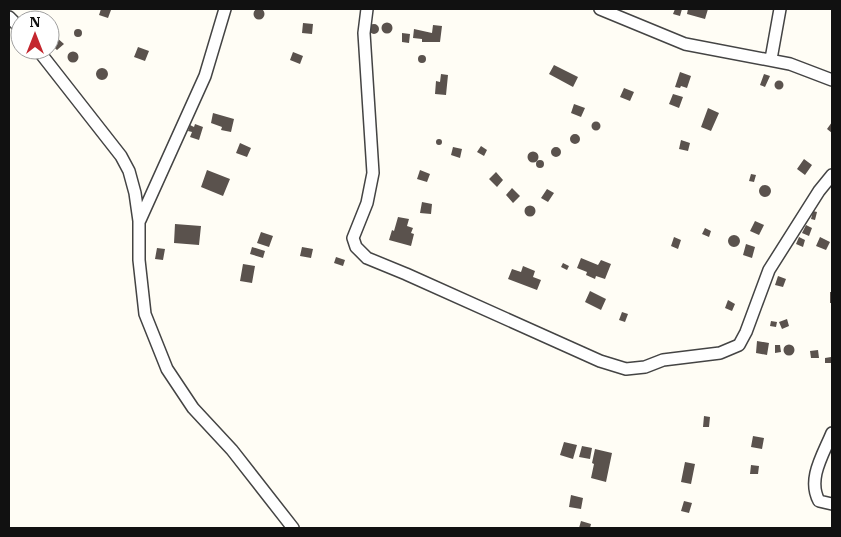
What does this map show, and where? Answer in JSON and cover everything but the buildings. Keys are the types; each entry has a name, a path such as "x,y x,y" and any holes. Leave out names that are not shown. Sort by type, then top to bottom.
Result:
{"street":[{"path":"139,222 205,76 225,9"},
{"path":"366,9 364,34 373,173 367,203 353,238 356,247 367,258 600,362 626,370 645,367 664,360 720,353 739,345 746,332 768,270 814,198 832,175"},
{"path":"600,9 685,44 771,59 832,80"},
{"path":"771,59 780,9"},
{"path":"46,60 121,156 129,171 136,193 139,222 139,260 145,314 167,368 193,408 232,450 293,528"},
{"path":"832,433 814,478 814,492 819,501 832,504"}]}
